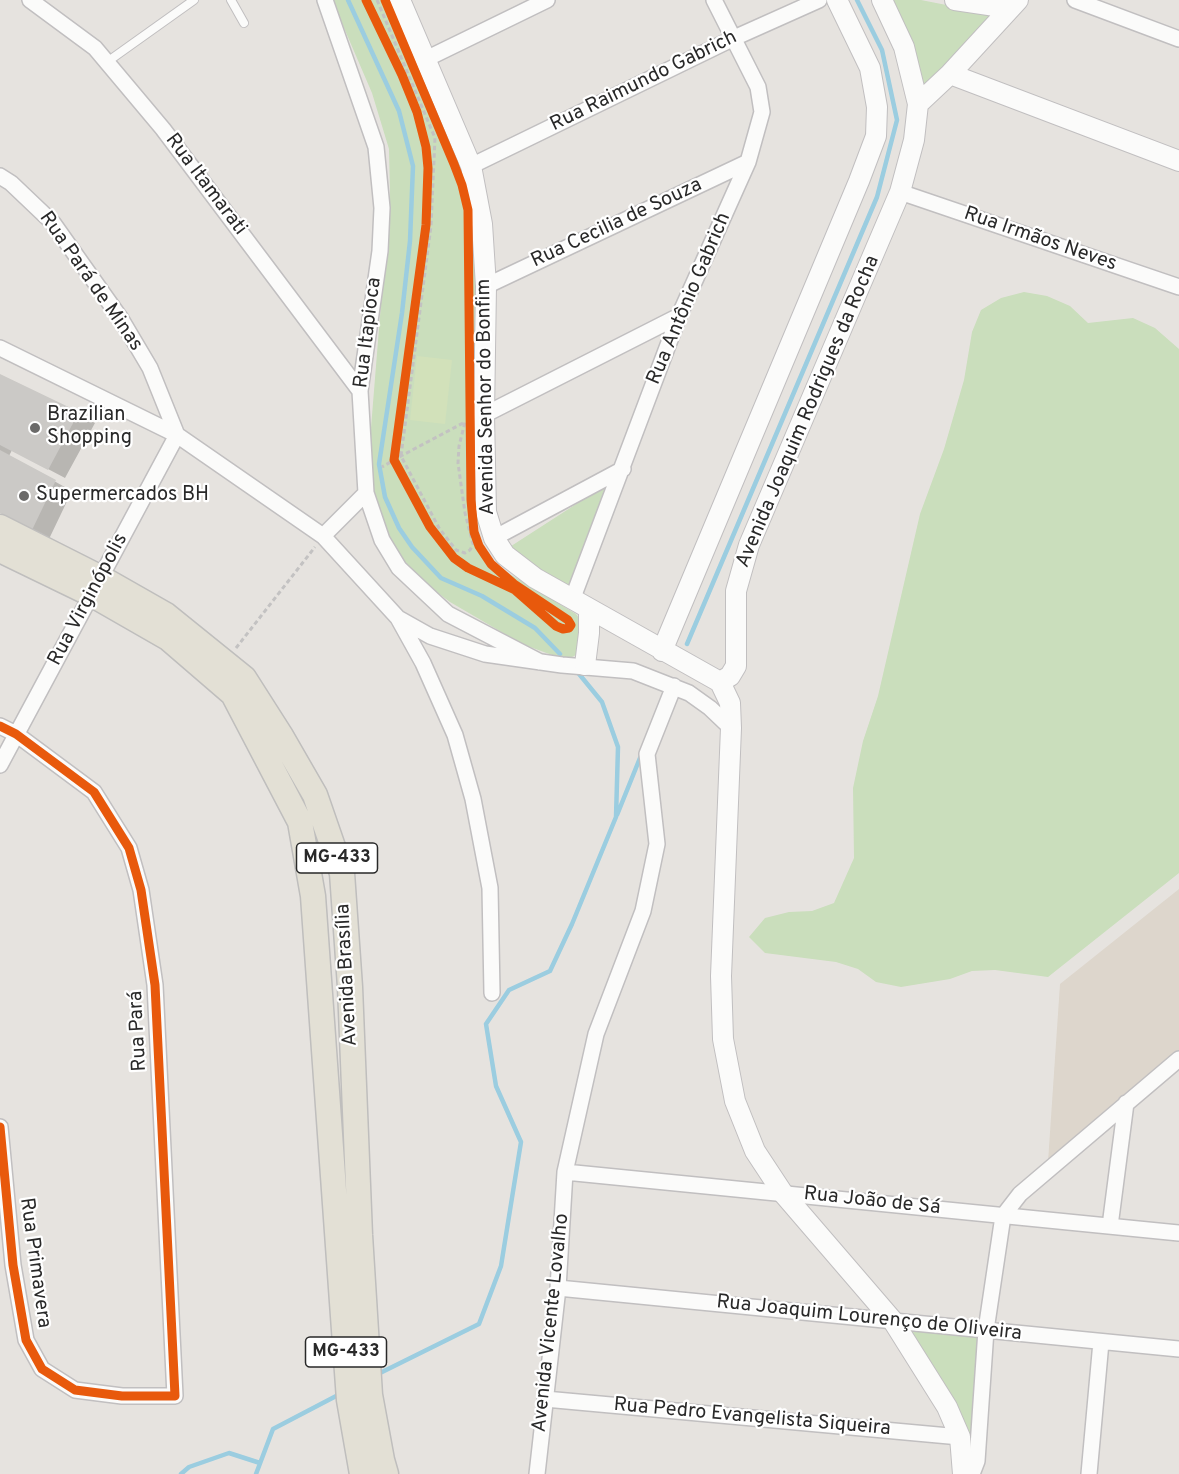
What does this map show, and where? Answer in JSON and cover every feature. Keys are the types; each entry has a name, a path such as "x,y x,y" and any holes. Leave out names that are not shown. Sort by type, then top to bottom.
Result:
{"main road":[{"name":"Avenida Brasília","path":"0,527 97,586 168,638 233,694 300,822 314,896 349,1236 370,1395 373,1469"},
{"name":"Avenida Brasília","path":"0,550 97,586 166,615 244,678 281,735 315,795 342,873 350,987 349,1236"}],"street":[{"name":"Rua Itamarati","path":"30,0 95,48 107,62 163,129 360,391"},
{"name":"Rua Itapioca","path":"325,0 376,147 382,208 380,251 360,391 382,540 399,568 448,614 540,662"},
{"name":"Avenida Senhor do Bonfim","path":"400,0 471,166 482,224 486,286 473,418 486,512 486,542 527,572 581,605 720,682"},
{"path":"426,59 547,0"},
{"name":"Rua Antônio Gabrich","path":"581,605 622,469 679,316 748,162 762,112 758,87 714,0"},
{"name":"Rua Raimundo Gabrich","path":"471,166 734,38 819,0"},
{"path":"662,651 876,136 877,106 870,68 837,0"},
{"name":"Avenida Joaquim Rodrigues da Rocha","path":"720,682 730,676 736,666 736,591 749,545 900,192 914,140 918,104 904,47 882,0"},
{"path":"955,0 1014,4"},
{"path":"1075,0 1179,39"},
{"path":"918,104 950,74 1014,4"},
{"path":"950,74 1179,162"},
{"name":"Rua Cecilia de Souza","path":"486,286 748,162"},
{"name":"Rua Pará de Minas","path":"0,176 11,183 53,223 121,319 150,368 177,435"},
{"name":"Rua Irmãos Neves","path":"900,192 1179,287"},
{"path":"473,418 679,316"},
{"path":"0,348 177,435 323,536 398,618 423,663 455,735 473,799 490,888 492,993"},
{"name":"Rua Virginópolis","path":"0,765 177,435"},
{"path":"486,542 622,469"},
{"path":"323,536 372,477"},
{"path":"581,605 589,633 585,665"},
{"path":"398,618 430,636 474,650 540,662 633,670 689,693 710,708 731,728"},
{"path":"689,693 720,682 730,703 722,976 723,1039 735,1101 755,1151 782,1192 893,1321 947,1407 960,1437 963,1474"},
{"name":"Avenida Vicente Lovalho","path":"537,1474 558,1288 565,1172 596,1034 643,911 657,844 647,754 674,686"},
{"name":"Rua Pará","path":"0,726 16,734 94,792 129,848 141,890 155,985 175,1396"},
{"path":"972,1474 977,1461 986,1330 1003,1216 1020,1194 1179,1059"},
{"path":"1110,1226 1126,1103"},
{"name":"Rua Primavera","path":"0,1127 13,1265 26,1340 42,1369 75,1390 122,1396 175,1396"},
{"name":"Rua João de Sá","path":"565,1172 1179,1233"},
{"name":"Rua Joaquim Lourenço de Oliveira","path":"558,1288 1179,1349"},
{"path":"1089,1474 1101,1342"},
{"name":"Rua Pedro Evangelista Siqueira","path":"545,1399 960,1437"}],"lane":[{"path":"107,62 194,0"},
{"path":"231,0 244,22"}],"path":[{"path":"366,0 417,112 426,147 428,168 426,225 398,458 430,527 454,558 461,563"},
{"path":"377,0 435,138 431,226 398,458 439,528 456,550 465,553 473,544 465,513 458,463 459,446 473,418"},
{"path":"385,0 445,142"},
{"path":"372,477 398,458 473,418"},
{"path":"471,444 473,418"},
{"path":"471,478 474,532 486,542"},
{"path":"225,663 323,536"}],"shaded area":[{"path":"1179,889 1179,1053 1048,1162 1060,984"}],"green space":[{"path":"332,0 389,0 430,95 468,195 475,229 477,289 474,506 479,537 487,555 503,570 576,614 583,624 583,640 576,655 570,658 552,655 522,644 450,602 418,578 399,558 369,494 368,465 390,192 389,149 372,93"},
{"path":"887,0 921,0 992,14 920,94"},
{"path":"1024,292 1047,296 1070,306 1088,323 1133,318 1155,328 1179,349 1179,873 1048,977 995,970 972,971 950,979 901,987 876,982 858,969 836,962 765,953 749,937 765,918 789,912 812,911 834,903 854,858 853,788 863,741 878,696 920,514 944,449 964,380 972,332 981,310 1001,298"},
{"path":"417,356 452,360 445,424 410,420"},
{"path":"615,479 572,593 505,550"},
{"path":"901,1326 982,1335 973,1457"}],"building":[{"name":"Brazilian Shopping","path":"0,374 79,412 48,470 0,445"},
{"name":"Supermercados BH","path":"0,450 56,480 32,530 0,513"}],"waterway":[{"path":"348,0 399,111 413,166 410,241 402,313 379,464 385,497 399,528 412,547 441,578 482,596 535,628 560,654"},
{"path":"687,644 877,197 897,120 882,50 857,0"},
{"path":"376,1375 479,1324 501,1266 521,1142 496,1086 486,1024 509,990 550,971 616,817 618,747 602,702 575,669"},
{"path":"617,815 642,753"},
{"path":"256,1474 273,1429 340,1394"},
{"path":"181,1474 189,1467 229,1453 260,1463"}],"cycle path":[{"path":"366,0 417,112 426,147 428,168 426,225 394,460 430,527 454,558 468,568 515,590 556,626 563,629 569,628 571,625 568,620 514,584 491,564 479,546 474,532 471,500 468,210 454,164 385,0"},
{"path":"0,726 16,734 94,792 129,848 141,890 155,985 175,1396 122,1396 75,1390 42,1369 26,1340 13,1265 0,1127"}],"place":[{"name":"Brazilian Shopping","path":"35,428"},
{"name":"Supermercados BH","path":"24,496"}]}
